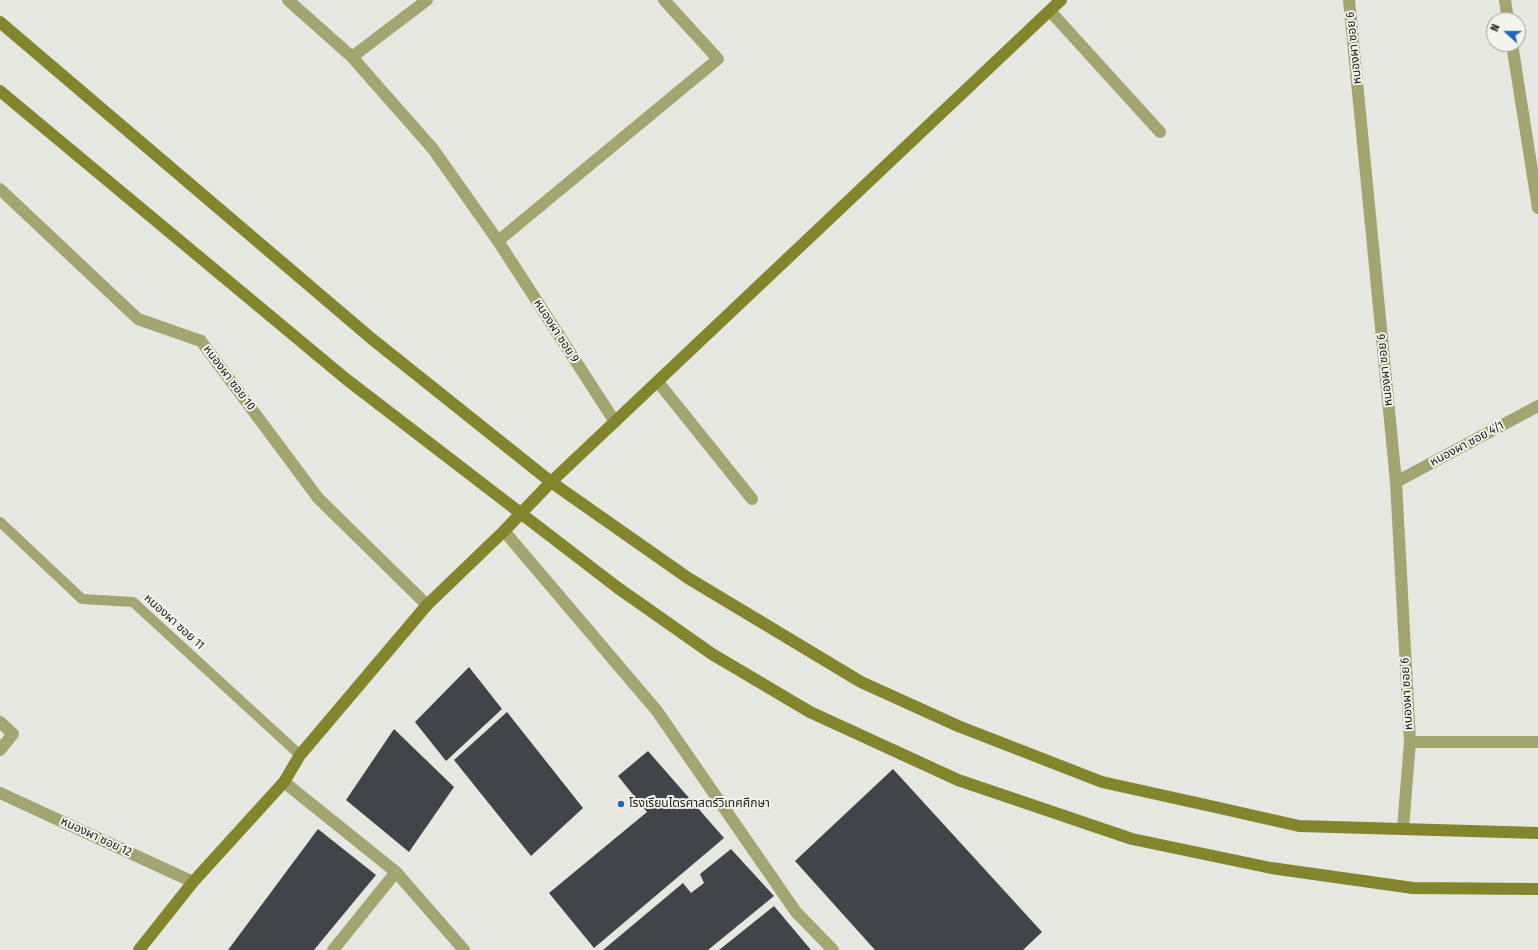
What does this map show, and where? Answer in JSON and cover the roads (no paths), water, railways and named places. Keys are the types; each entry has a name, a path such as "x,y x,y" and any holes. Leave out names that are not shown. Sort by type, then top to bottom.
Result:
{"main road":[{"path":"139,950 192,882 284,782 300,755 427,605 504,531 551,482 1061,0"},
{"path":"0,22 372,339 551,482 688,578 861,682 958,726 1102,782 1299,826 1538,833"},
{"path":"0,91 346,378 521,514 618,588 712,654 810,712 958,780 1132,839 1271,868 1413,888 1538,889"}],"street":[{"name":"หนองผา ซอย 9","path":"288,0 352,58 433,148 498,241 615,422"},
{"path":"352,58 427,0"},
{"path":"498,241 718,59 664,0"},
{"name":"หนองผา ซอย 6","path":"1349,0 1396,482 1410,742 1403,828"},
{"path":"1505,0 1507,12"},
{"path":"1050,11 1160,132"},
{"path":"1513,52 1538,208"},
{"name":"หนองผา ซอย 10","path":"0,189 138,319 201,341 318,498 427,605"},
{"path":"658,382 752,499"},
{"name":"หนองผา ซอย 4/1","path":"1396,482 1538,406"},
{"path":"504,531 657,711 796,912 833,950"},
{"path":"0,722 13,734 0,750"},
{"path":"1410,742 1538,742"},
{"path":"284,782 396,872 462,949"},
{"name":"หนองผา ซอย 12","path":"0,793 192,882"},
{"path":"333,950 396,872"}],"lane":[{"name":"หนองผา ซอย 11","path":"0,522 82,599 133,602 300,755"}],"place":[{"name":"โรงเรียนไตรศาสตร์วิเทศศึกษา","path":"621,804"}]}
